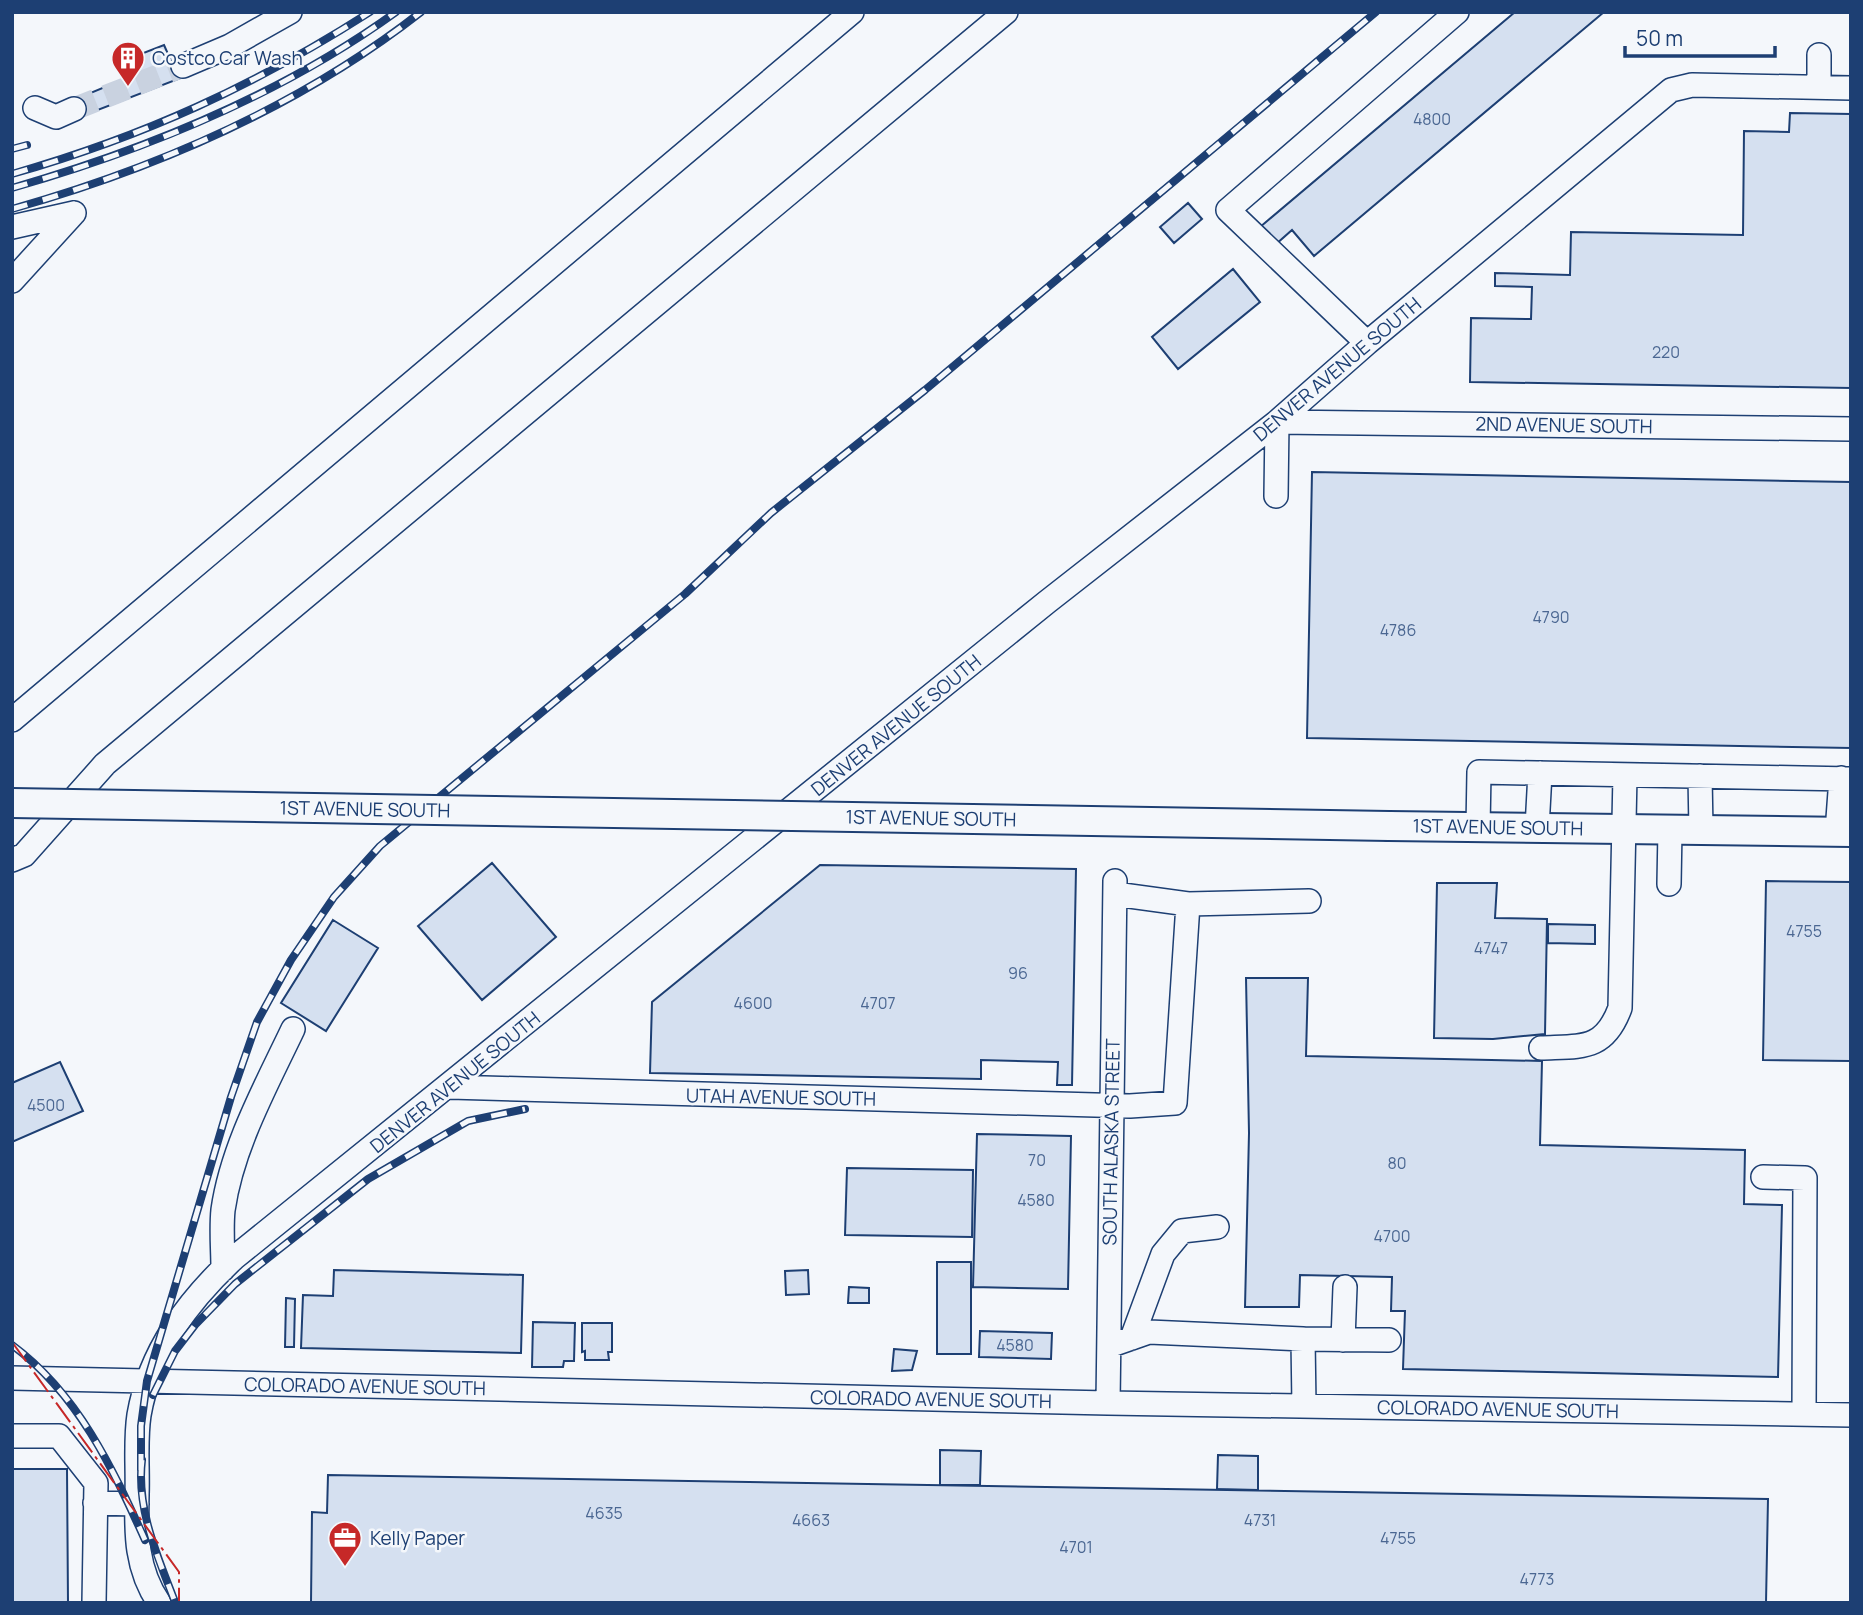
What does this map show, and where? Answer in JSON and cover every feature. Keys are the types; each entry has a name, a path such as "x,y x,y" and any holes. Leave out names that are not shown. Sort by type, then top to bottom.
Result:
{"main road":[{"name":"1ST AVENUE SOUTH","path":"12,803 1844,832"}],"street":[{"path":"183,66 230,46 290,12"},
{"path":"12,720 852,12"},
{"path":"12,859 24,855 105,764 1006,12"},
{"path":"1367,343 1228,210 1457,12"},
{"path":"1819,55 1819,88 1851,88"},
{"name":"DENVER AVENUE SOUTH","path":"159,1603 142,1568 137,1545 138,1417 147,1381 180,1317 223,1269 1047,602 1278,422 1367,343 1671,90 1692,85 1819,88"},
{"path":"35,108 56,117 74,109"},
{"path":"12,227 74,213 12,281"},
{"path":"1276,496 1278,422"},
{"name":"2ND AVENUE SOUTH","path":"1278,422 1851,429"},
{"path":"1478,827 1479,772 1846,778 1844,832"},
{"path":"1537,828 1540,773"},
{"path":"1541,1048 1581,1046 1599,1041 1613,1028 1620,1008 1623,980 1622,829 1625,775"},
{"path":"1700,776 1701,830"},
{"path":"1669,884 1670,830"},
{"name":"SOUTH ALASKA STREET","path":"1108,1403 1115,887 1188,904"},
{"path":"1188,904 1309,901"},
{"name":"UTAH AVENUE SOUTH","path":"450,1087 1112,1105 1175,1103 1188,904"},
{"path":"223,1269 223,1210 234,1166 256,1107 293,1029"},
{"path":"1763,1177 1805,1178 1804,1414"},
{"path":"1132,1338 1163,1254 1182,1231 1217,1227"},
{"path":"1343,1340 1345,1287"},
{"path":"1109,1346 1149,1332 1389,1340"},
{"path":"1303,1339 1304,1406"},
{"name":"COLORADO AVENUE SOUTH","path":"12,1378 1108,1403 1851,1415"},
{"path":"12,1436 59,1436 96,1483 94,1603"},
{"path":"95,1503 137,1504"}],"building":[{"path":"1515,12 1604,12 1314,256 1292,230 1275,245 1260,227"},
{"name":"Costco Car Wash","path":"164,45 171,61 179,58 186,76 77,118 71,101 139,73 133,57"},
{"path":"1790,113 1851,114 1851,388 1470,382 1471,318 1531,319 1532,287 1495,286 1495,273 1570,275 1571,232 1743,235 1744,131 1789,132"},
{"path":"1188,203 1202,219 1174,243 1160,227"},
{"path":"1233,269 1260,302 1178,369 1152,337"},
{"path":"1312,472 1851,482 1851,748 1307,738"},
{"path":"492,863 556,937 482,1000 418,926"},
{"path":"820,865 1076,869 1072,1085 1057,1085 1058,1062 981,1060 981,1079 650,1073 652,1002"},
{"path":"1766,881 1851,882 1851,1061 1763,1060"},
{"path":"1437,883 1497,883 1495,918 1547,919 1545,1034 1493,1039 1434,1038"},
{"path":"333,920 378,948 326,1031 281,1003"},
{"path":"1548,924 1595,925 1595,944 1548,943"},
{"path":"1246,978 1308,978 1306,1056 1542,1061 1540,1145 1745,1150 1744,1204 1782,1205 1778,1377 1403,1369 1405,1311 1391,1311 1392,1277 1300,1275 1299,1307 1245,1307 1249,1133"},
{"path":"60,1062 83,1111 12,1142 12,1083"},
{"path":"977,1134 1071,1136 1068,1289 973,1287"},
{"path":"847,1168 973,1170 972,1237 845,1235"},
{"path":"937,1262 971,1262 971,1354 937,1354"},
{"path":"334,1270 523,1275 521,1353 301,1348 303,1295 333,1296"},
{"path":"808,1270 809,1294 786,1295 785,1271"},
{"path":"849,1287 869,1288 869,1303 848,1303"},
{"path":"286,1298 295,1299 294,1347 285,1347"},
{"path":"533,1322 575,1323 574,1361 564,1361 563,1367 532,1367"},
{"path":"582,1323 612,1323 612,1352 608,1352 609,1360 585,1360 585,1351 582,1352"},
{"path":"980,1331 1052,1333 1051,1359 979,1357"},
{"path":"894,1349 917,1351 912,1370 892,1371"},
{"path":"940,1450 981,1451 980,1485 940,1485"},
{"path":"1218,1455 1258,1456 1258,1490 1217,1489"},
{"path":"12,1469 67,1469 68,1603 12,1603"},
{"path":"328,1475 1768,1499 1766,1603 311,1603 312,1512 327,1513"}],"tunnel":[{"path":"74,109 183,66"}],"railway":[{"path":"12,174 153,126 241,86 370,12"},
{"path":"12,188 113,156 212,116 307,69 396,12"},
{"path":"12,209 120,174 226,130 327,76 421,12"},
{"path":"141,1470 141,1426 147,1381 231,1097 257,1022 291,960 334,897 380,846 685,594 771,513 925,390 1376,12"},
{"path":"12,149 27,145"},
{"path":"153,1395 175,1351 195,1325 235,1284 368,1179 468,1121 525,1109"},
{"path":"12,1345 35,1364 74,1409 106,1459 145,1540"},
{"path":"142,1460 145,1515 175,1602"}],"power":[{"path":"12,1342 179,1572 179,1603"}],"place":[{"name":"Costco Car Wash","path":"128,88"},
{"name":"Kelly Paper","path":"345,1568"}]}
